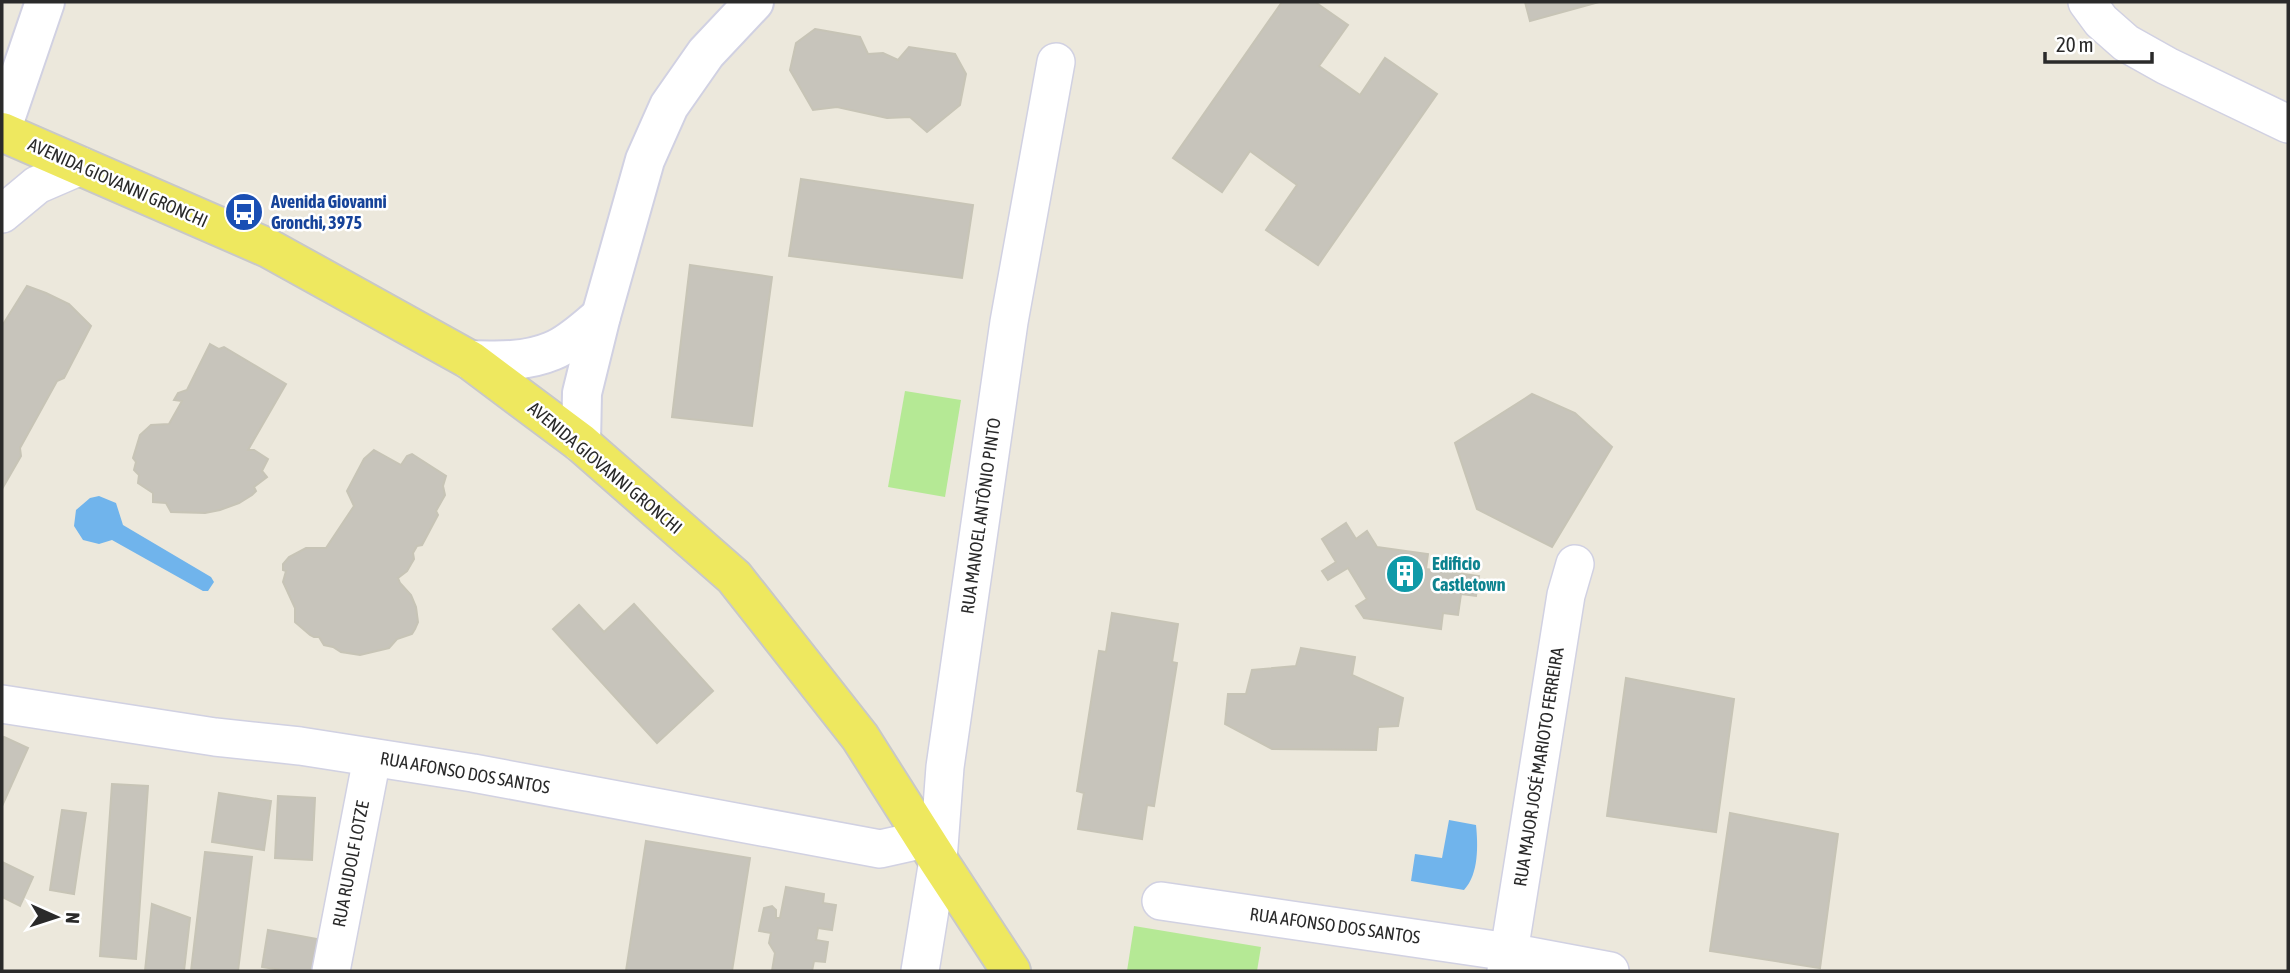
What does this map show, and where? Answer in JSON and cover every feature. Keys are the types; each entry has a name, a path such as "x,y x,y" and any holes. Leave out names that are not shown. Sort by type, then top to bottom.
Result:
{"main road":[{"name":"AVENIDA GIOVANNI GRONCHI","path":"2,130 268,248 470,360 580,443 734,577 860,737 1012,971"}],"street":[{"path":"2,130 45,2"},
{"path":"580,443 582,393 645,160 669,106 706,53 754,2"},
{"path":"2087,2 2101,21 2126,43 2167,66 2288,124"},
{"name":"RUA MANOEL ANTÔNIO PINTO","path":"920,971 931,850 1009,322 1056,62"},
{"path":"2,214 37,185 81,166"},
{"path":"470,360 503,362 553,351 601,316"},
{"name":"RUA MAJOR JOSÉ MARIOTO FERREIRA","path":"1508,961 1566,595 1575,564"},
{"name":"RUA AFONSO DOS SANTOS","path":"2,704 215,737 300,746 486,776 880,849 931,850"},
{"name":"RUA RUDOLF LOTZE","path":"331,971 372,758"},
{"name":"RUA AFONSO DOS SANTOS","path":"1161,901 1508,961 1610,971"}],"green space":[{"path":"905,391 961,400 945,497 888,487"},
{"path":"1134,926 1261,947 1257,971 1127,971"}],"water":[{"path":"99,496 116,503 123,525 211,577 214,582 208,591 203,591 112,540 99,544 83,540 74,526 76,510 90,498"},
{"path":"1449,820 1476,825 1476,859 1469,883 1464,890 1411,881 1415,854 1442,858"}],"building":[{"path":"1282,2 1315,2 1348,25 1319,66 1360,95 1385,58 1437,94 1318,265 1266,230 1297,185 1250,151 1222,192 1173,158"},
{"path":"1525,2 1599,2 1530,21"},
{"path":"815,29 860,37 868,54 883,53 898,60 909,47 955,54 966,74 960,105 927,132 910,117 887,118 837,107 813,110 790,70 796,43"},
{"path":"801,179 973,205 962,278 789,256"},
{"path":"690,265 772,277 752,426 672,417"},
{"path":"27,286 69,304 91,326 64,378 57,381 20,448 21,456 2,489 2,326"},
{"path":"210,344 219,349 224,347 286,384 248,450 254,450 268,459 262,471 267,477 254,487 256,491 252,495 220,510 205,513 171,512 166,503 153,502 153,493 138,483 139,475 134,470 136,462 133,458 140,435 151,425 169,424 182,401 174,400 178,393 187,390"},
{"path":"1532,394 1575,413 1612,447 1552,547 1477,509 1455,443"},
{"path":"374,450 401,465 407,456 412,454 446,476 443,486 445,495 422,545 417,546 407,571 398,578 416,607 418,622 415,629 412,634 397,639 389,648 360,655 341,652 324,645 319,637 310,635 295,622 295,608 283,582 286,571 283,570 283,564 289,557 306,548 326,548 354,506 347,491 364,459"},
{"name":"Edificio Castletown","path":"1346,523 1356,539 1367,531 1377,547 1428,554 1426,569 1479,576 1476,596 1461,594 1458,615 1443,613 1441,629 1364,618 1356,606 1367,599 1348,568 1328,580 1322,571 1336,562 1322,539"},
{"path":"634,604 713,691 657,743 553,629 579,605 604,632"},
{"path":"1112,613 1178,624 1172,662 1177,663 1154,806 1147,805 1142,839 1078,829 1084,793 1077,791 1099,651 1106,652"},
{"path":"1301,648 1355,657 1352,675 1403,698 1398,726 1378,727 1376,750 1272,749 1225,724 1228,694 1246,694 1252,670 1296,666"},
{"path":"1626,678 1734,699 1716,832 1607,816"},
{"path":"4,737 28,748 2,806 2,743"},
{"path":"112,784 148,786 136,959 100,956"},
{"path":"219,793 271,801 264,850 212,842"},
{"path":"278,796 315,798 312,860 275,858"},
{"path":"62,810 86,813 74,894 50,890"},
{"path":"1730,813 1838,834 1820,968 1710,951"},
{"path":"646,841 750,858 732,971 626,971"},
{"path":"205,852 252,857 238,971 191,971"},
{"path":"2,862 33,877 20,906 2,897"},
{"path":"786,887 824,894 823,903 836,905 832,930 818,928 816,940 828,942 825,962 814,961 812,971 772,971 775,953 769,943 771,933 759,931 764,908 772,906 776,910 776,918 780,918"},
{"path":"152,904 190,918 184,971 145,971"},
{"path":"268,930 328,941 323,971 287,971 262,967"}],"place":[{"name":"Avenida Giovanni Gronchi, 3975","path":"244,212"},
{"name":"Edificio Castletown","path":"1405,574"}]}
